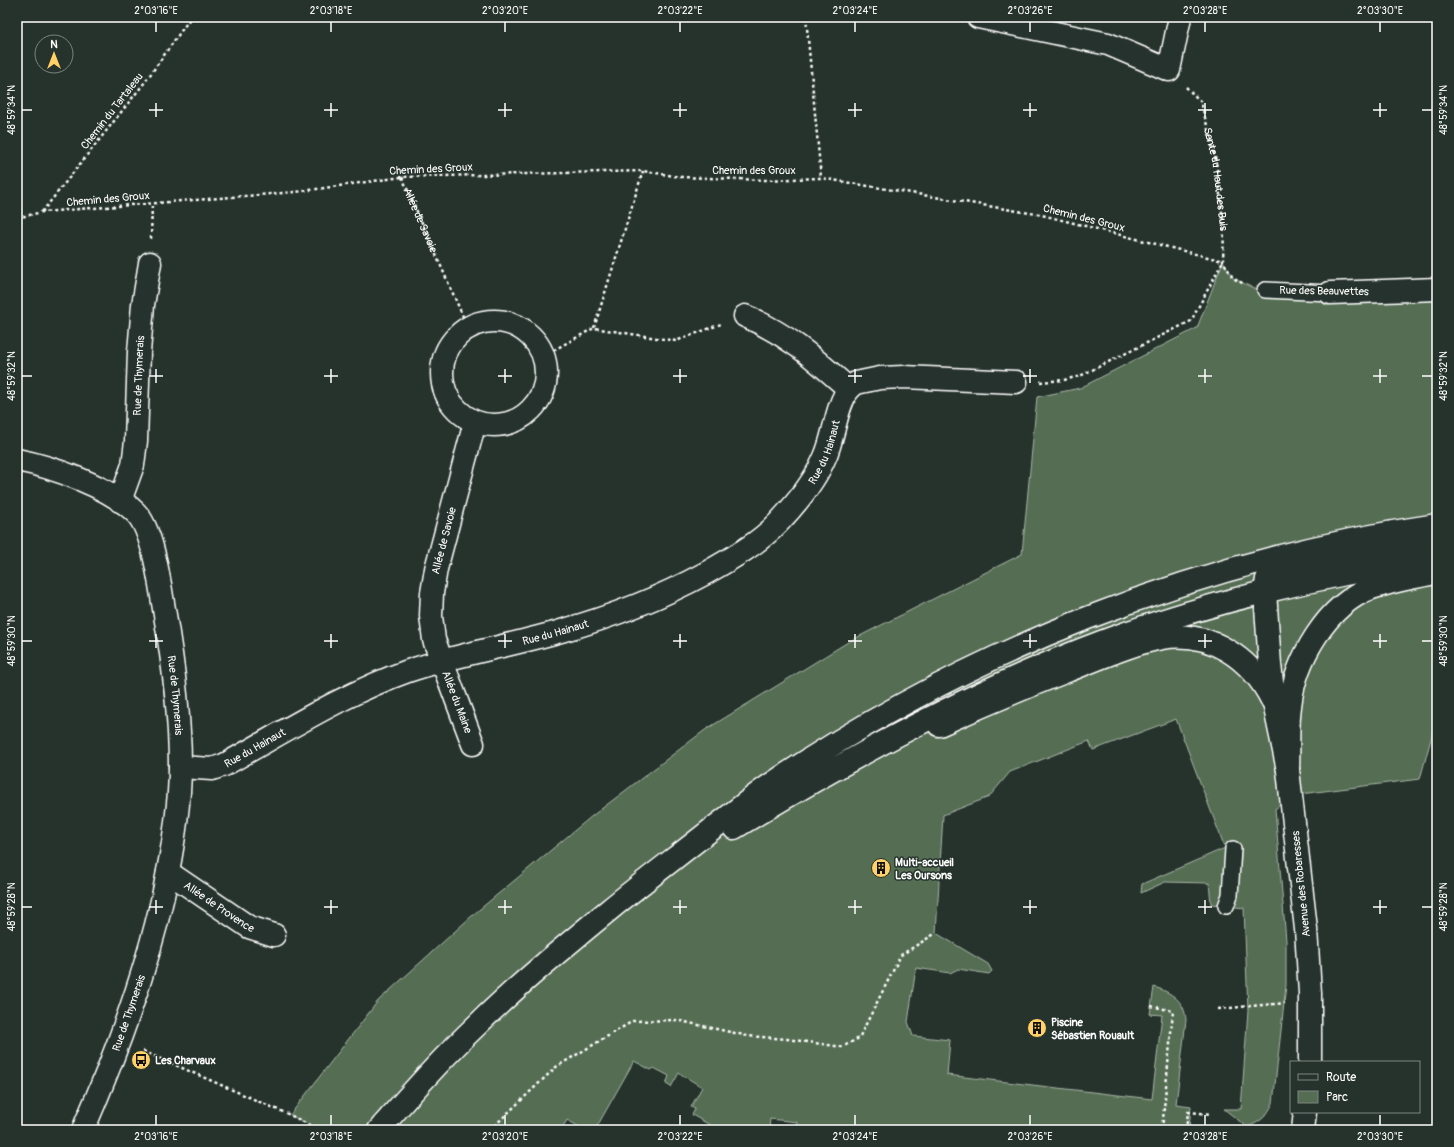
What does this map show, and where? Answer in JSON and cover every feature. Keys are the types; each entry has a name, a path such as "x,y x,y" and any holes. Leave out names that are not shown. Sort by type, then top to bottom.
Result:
{"street":[{"path":"978,17 1108,44 1169,70 1180,17"},
{"name":"Rue de Thymerais","path":"83,1130 120,1041 144,972 168,872 174,839 180,767 172,658 153,552 146,531 137,514 120,501 132,465 136,441 139,344 143,305 150,263"},
{"name":"Rue des Beauvettes","path":"1330,292 1437,289"},
{"path":"745,316 770,327 796,344 849,389 856,383 866,380 888,378 1016,382"},
{"path":"486,322 503,322 520,329 534,340 543,356 546,373 543,389 536,404 524,416 508,423 492,426 475,422 461,414 449,401 442,380 442,369 446,352 455,338 468,328 486,322"},
{"name":"Rue du Hainaut","path":"180,767 212,769 224,765 319,712 372,686 441,661 560,632 640,605 699,576 754,543 782,518 802,495 821,465 835,430 844,395 849,389"},
{"name":"Allée de Savoie","path":"441,661 434,640 431,616 432,592 436,569 475,422"},
{"path":"17,460 92,484 120,501"},
{"path":"379,1130 430,1072 476,1026 528,978 642,883 766,788 832,746 960,673 1038,637 1139,598 1243,565 1307,549 1437,525"},
{"path":"1275,708 1268,651 1265,592 1267,579 1271,573 1310,561 1437,537"},
{"path":"642,883 821,778 921,723 1046,664 1105,640 1180,615 1265,592 1362,570 1437,558"},
{"path":"1288,770 1289,707 1293,686 1302,661 1322,627 1339,609 1371,588 1411,577 1437,573"},
{"path":"821,778 1003,696 1097,659 1162,638 1180,637 1200,639 1229,650 1241,660 1264,686 1275,708"},
{"name":"Allée du Maine","path":"441,661 473,744"},
{"name":"Avenue des Robaresses","path":"1275,708 1288,770 1306,929 1310,1001 1310,1061"},
{"name":"Allée de Provence","path":"168,872 249,927 274,935"},
{"path":"1303,1130 1305,1113"}],"lane":[{"name":"Rue des Beauvettes","path":"1265,290 1330,292"},
{"path":"1226,906 1230,895 1233,850"}],"path":[{"name":"Chemin du Tartaleau","path":"42,212 145,82 191,17"},
{"path":"806,17 821,178"},
{"name":"Sente du Haut des Buis","path":"1169,70 1202,102 1216,161 1224,229 1223,261"},
{"name":"Chemin des Groux","path":"17,218 42,212 296,192 402,177 643,170 681,177 765,180 821,178 1042,215 1223,261"},
{"path":"594,328 643,170"},
{"name":"Allée de Savoie","path":"402,177 468,328"},
{"path":"150,263 152,203"},
{"path":"1016,382 1048,382 1080,376 1191,321 1223,261"},
{"name":"Rue des Beauvettes","path":"1223,261 1233,278 1255,289 1265,290"},
{"path":"543,356 594,328 676,341 745,316"},
{"path":"490,1130 556,1067 633,1021 676,1020 748,1036 787,1039 842,1047 859,1038 901,955 936,933"},
{"path":"1218,1009 1310,1001"},
{"path":"1151,1006 1172,1011 1162,1130"},
{"path":"120,1041 290,1115 320,1130"},
{"path":"1186,1130 1188,1112 1211,1114"}],"green space":[{"path":"1223,261 1233,278 1255,289 1330,293 1437,289 1437,717 1420,779 1292,795 1275,809 1286,941 1286,985 1273,1103 1263,1118 1247,1127 1224,1109 1241,1109 1248,1010 1244,908 1211,904 1209,883 1165,882 1141,893 1142,884 1225,848 1176,719 1093,750 1089,741 1010,772 989,797 943,815 936,933 988,964 992,971 989,974 958,969 950,973 916,968 908,1022 913,1036 950,1040 947,1075 1152,1099 1162,1015 1150,1014 1154,987 1160,989 1176,998 1185,1013 1186,1020 1176,1104 1191,1106 1189,1130 796,1130 797,1122 770,1119 769,1130 719,1130 692,1115 695,1109 691,1107 702,1087 679,1073 671,1087 666,1084 669,1076 654,1068 651,1070 634,1061 595,1130 589,1127 585,1130 567,1120 561,1130 319,1130 290,1115 378,1001 474,914 592,816 705,730 848,642 1022,554 1037,397 1080,388 1197,328"}],"place":[{"name":"Multi-accueil Les Oursons","path":"881,868"},
{"name":"Piscine Sébastien Rouault","path":"1037,1028"},
{"name":"Les Charvaux","path":"141,1060"}]}
